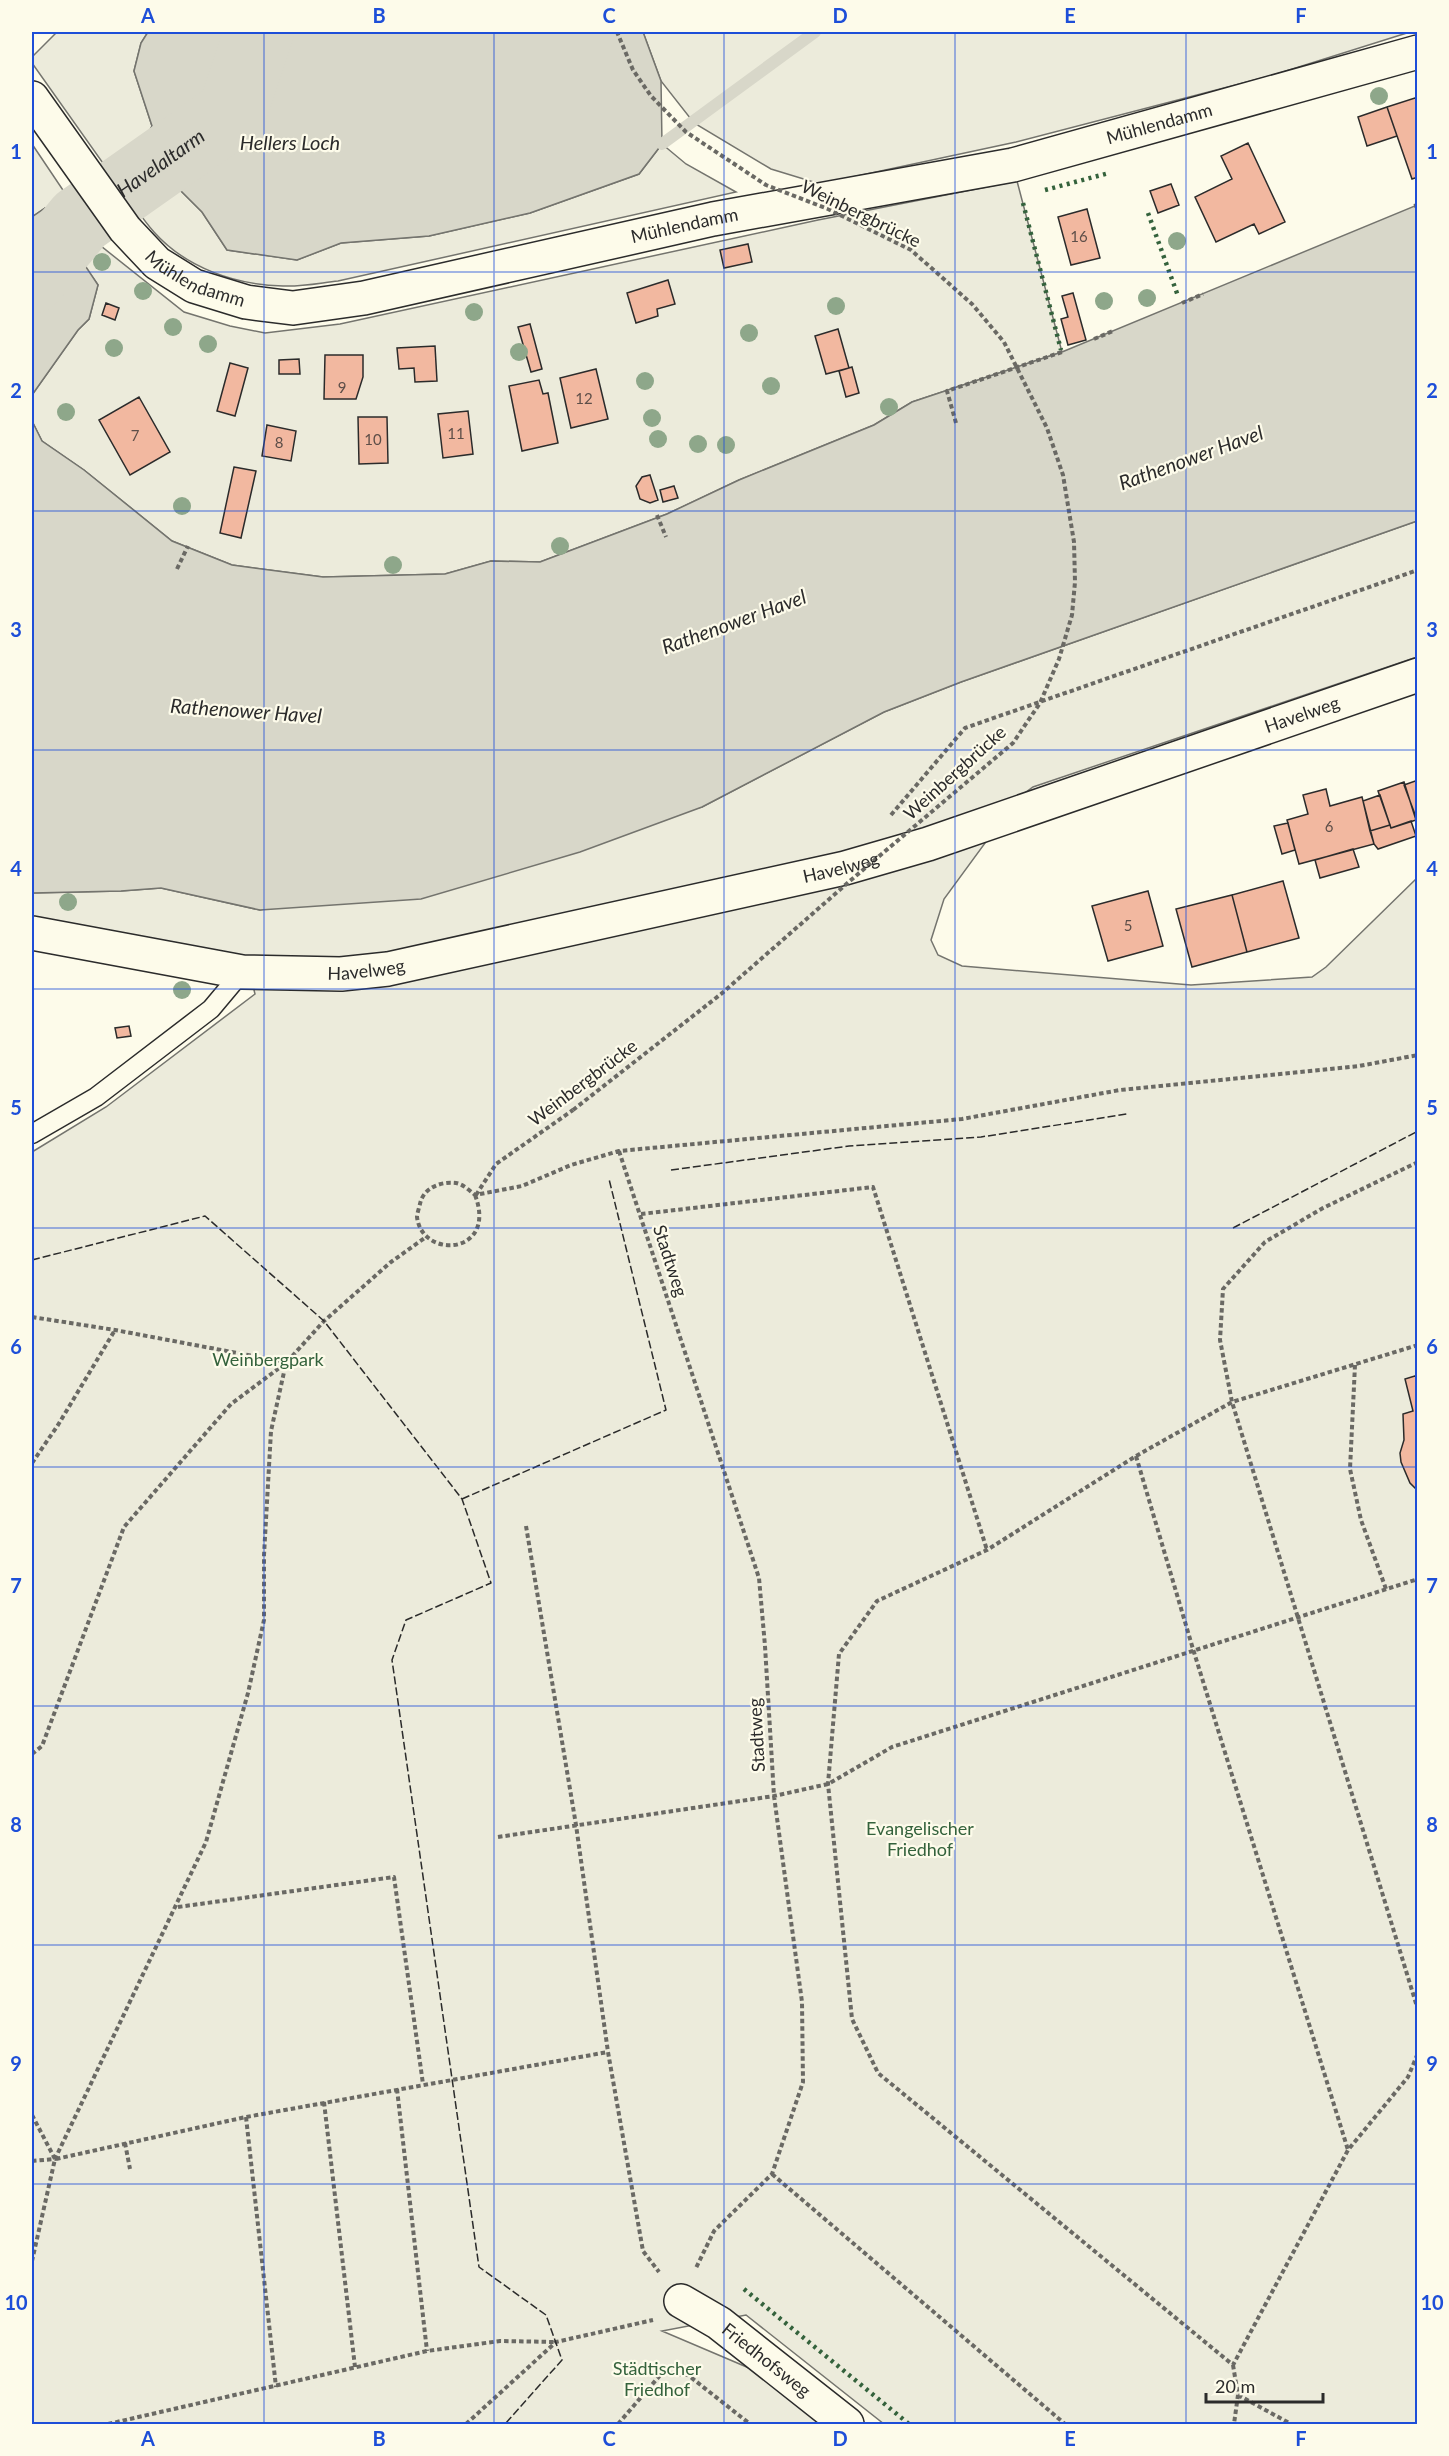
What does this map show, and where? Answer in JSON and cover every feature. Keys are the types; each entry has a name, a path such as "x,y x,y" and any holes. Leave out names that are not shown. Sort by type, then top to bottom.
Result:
{"street":[{"name":"Mühlendamm","path":"32,98 125,229 157,263 195,286 246,302 293,308 364,298 713,219 1013,165 1418,52"},
{"name":"Havelweg","path":"32,933 242,972 341,974 388,969 845,868 928,844 1418,675"},
{"name":"Friedhofsweg","path":"681,2301 719,2323 847,2424"}],"lane":[{"path":"32,1134 96,1096 211,1009 242,972"}],"path":[{"name":"Weinbergbrücke","path":"476,1195 496,1164 573,1110 721,994 1012,743 1040,704 1059,659 1072,615 1075,582 1074,542 1063,475 1047,428 1018,368 998,334 972,304 911,250 828,209 766,185 686,132 651,96 633,70 617,32"},
{"path":"1182,303 1203,294"},
{"path":"1094,339 1113,331"},
{"path":"956,423 947,391 1062,352"},
{"path":"657,515 666,537"},
{"path":"177,569 188,546"},
{"path":"890,815 965,728 1418,570"},
{"path":"476,1195 522,1186 571,1165 619,1151 962,1119 1120,1090 1359,1066 1418,1055"},
{"name":"Stadtweg","path":"619,1151 759,1578 774,1796 802,2002 803,2082 772,2174 714,2231 681,2301"},
{"path":"1418,1162 1323,1208 1265,1242 1223,1289 1220,1340 1232,1402 1418,2010"},
{"path":"458,1183 476,1195 481,1210 479,1226 470,1239 456,1245 440,1245 426,1237 417,1218 421,1197 437,1184 458,1183"},
{"path":"641,1214 873,1187 987,1550"},
{"path":"32,1754 42,1746 124,1527 231,1404 286,1363 324,1321 391,1262 426,1237"},
{"path":"32,1317 115,1330 286,1363"},
{"path":"32,1463 58,1425 115,1330"},
{"path":"1233,2365 878,2073 852,2019 828,1784 839,1654 877,1601 987,1550 1136,1456 1232,1402 1418,1345"},
{"path":"32,2261 55,2159 206,1842 248,1693 264,1620 264,1554 271,1431 286,1363"},
{"path":"1355,1365 1350,1469 1360,1520 1386,1589"},
{"path":"1136,1456 1193,1649 1348,2150"},
{"path":"108,2424 276,2387 427,2350 500,2341 556,2342 650,2322 681,2301 643,2251 608,2052 576,1825 526,1526"},
{"path":"498,1837 774,1796 828,1784 892,1747 1418,1579"},
{"path":"177,1907 393,1876 424,2084"},
{"path":"32,2161 55,2159 324,2102 608,2052"},
{"path":"1234,2424 1238,2395 1233,2365 1348,2150 1408,2077 1418,2053"},
{"path":"396,2089 427,2350"},
{"path":"324,2102 355,2367"},
{"path":"32,2115 55,2159"},
{"path":"246,2117 276,2387"},
{"path":"125,2143 130,2169"},
{"path":"772,2174 1065,2424"},
{"path":"466,2424 556,2342"},
{"path":"618,2424 662,2373 688,2375 750,2424"},
{"path":"1238,2395 1292,2424"}],"green space":[{"path":"57,32 148,32 141,43 134,71 152,126 127,176 117,183 32,63 32,57"},
{"path":"643,32 1410,32 1270,76 1016,142 820,184 771,169 694,123 661,81"},
{"path":"32,144 71,202 64,213 45,208 32,217"},
{"path":"662,144 686,164 736,192 338,281 304,285 283,286 248,282 196,265 167,245 129,199 179,189 202,212 227,250 297,260 341,243 429,236 530,213 639,174"},
{"path":"1017,181 1062,352 912,402 874,425 739,480 667,514 540,562 491,561 445,574 323,577 232,565 172,541 84,470 42,441 32,421 32,395 78,330 89,319 98,285 84,265 82,231 184,312 230,326 265,333 340,324 818,220"},
{"path":"1417,521 1417,657 1033,787 1018,798 944,899 931,940 938,955 962,966 1191,985 1312,977 1326,967 1417,878 1417,2424 884,2424 746,2315 662,2331 749,2368 821,2424 32,2424 32,1152 106,1107 255,994 246,957 32,917 32,893 161,888 260,910 702,807 884,712 961,682"}],"water":[{"name":"Hellers Loch","path":"148,32 643,32 661,81 662,144 639,174 530,213 429,236 341,243 297,260 227,250 202,212 179,189 129,199 117,183 127,176 152,126 134,71 141,43"},
{"name":"Rathenower Havel","path":"1417,205 1417,521 961,682 884,712 702,807 580,852 421,899 260,910 161,888 32,893 32,421 42,441 84,470 172,541 232,565 323,577 445,574 491,561 540,562 667,514 739,480 874,425 912,402 1062,352"},
{"path":"45,208 80,220 84,264 98,285 89,319 78,330 32,395 32,217"}],"building":[{"path":"1418,97 1418,177 1412,179 1387,107"},
{"path":"1387,107 1397,136 1367,146 1358,117"},
{"path":"1248,143 1285,222 1259,234 1254,224 1216,242 1195,197 1232,179 1221,156"},
{"path":"1171,184 1179,205 1158,213 1150,191"},
{"path":"1087,209 1100,258 1071,265 1058,217"},
{"path":"748,244 752,262 724,268 720,250"},
{"path":"668,280 675,304 657,309 658,316 636,323 627,293"},
{"path":"1073,293 1086,340 1068,345 1061,319 1068,317 1062,296"},
{"path":"106,303 119,308 115,320 102,315"},
{"path":"530,324 542,369 531,372 518,327"},
{"path":"838,329 849,368 826,374 815,336"},
{"path":"435,346 437,381 415,382 414,368 399,369 397,348"},
{"path":"325,355 363,355 363,377 356,399 324,399"},
{"path":"299,359 300,374 279,374 279,360"},
{"path":"230,363 248,368 235,416 217,411"},
{"path":"852,367 859,393 846,397 839,371"},
{"path":"596,369 608,419 571,428 560,378"},
{"path":"539,380 543,394 548,393 558,443 522,451 509,386"},
{"path":"139,397 170,452 130,475 99,420"},
{"path":"468,411 473,454 443,458 438,414"},
{"path":"358,417 387,417 388,463 359,464"},
{"path":"267,425 296,431 291,461 262,456"},
{"path":"234,467 256,471 241,538 220,533"},
{"path":"650,475 658,500 650,503 640,499 636,486 642,477"},
{"path":"674,486 678,498 663,502 660,490"},
{"path":"1418,780 1418,816 1416,817 1404,785"},
{"path":"1404,782 1416,820 1391,828 1378,791"},
{"path":"1326,789 1330,806 1362,797 1374,844 1299,864 1287,820 1308,814 1303,795"},
{"path":"1380,795 1390,825 1370,831 1363,801"},
{"path":"1411,821 1416,836 1378,849 1374,844 1370,831 1390,825 1391,828"},
{"path":"1288,823 1295,850 1282,854 1274,826"},
{"path":"1353,849 1359,867 1320,878 1315,860"},
{"path":"1283,881 1299,938 1247,952 1232,895"},
{"path":"1148,891 1163,946 1108,961 1092,906"},
{"path":"1232,895 1247,952 1192,967 1176,909"},
{"path":"129,1026 131,1036 117,1038 115,1028"},
{"path":"1418,1375 1418,1491 1410,1483 1401,1462 1400,1453 1404,1440 1403,1414 1413,1411 1405,1379"}],"waterway":[{"name":"Havelaltarm","path":"32,278 80,220 232,113 259,32"},
{"path":"662,144 815,32"}],"hedge":[{"path":"1045,190 1109,173"},
{"path":"1023,203 1061,350"},
{"path":"1148,213 1178,296"},
{"path":"744,2289 909,2424"}],"fence":[{"path":"671,1170 849,1146 981,1137 1127,1114"},
{"path":"1233,1228 1418,1131"},
{"path":"462,1499 666,1410 609,1179"},
{"path":"32,1260 205,1216 324,1321 462,1499 491,1583 406,1620 392,1660 479,2267 546,2315 562,2360 505,2424"}],"park label":[{"name":"Weinbergpark","path":"268,1360"},
{"name":"Evangelischer Friedhof","path":"920,1839"},
{"name":"Städtischer Friedhof","path":"657,2379"}]}
